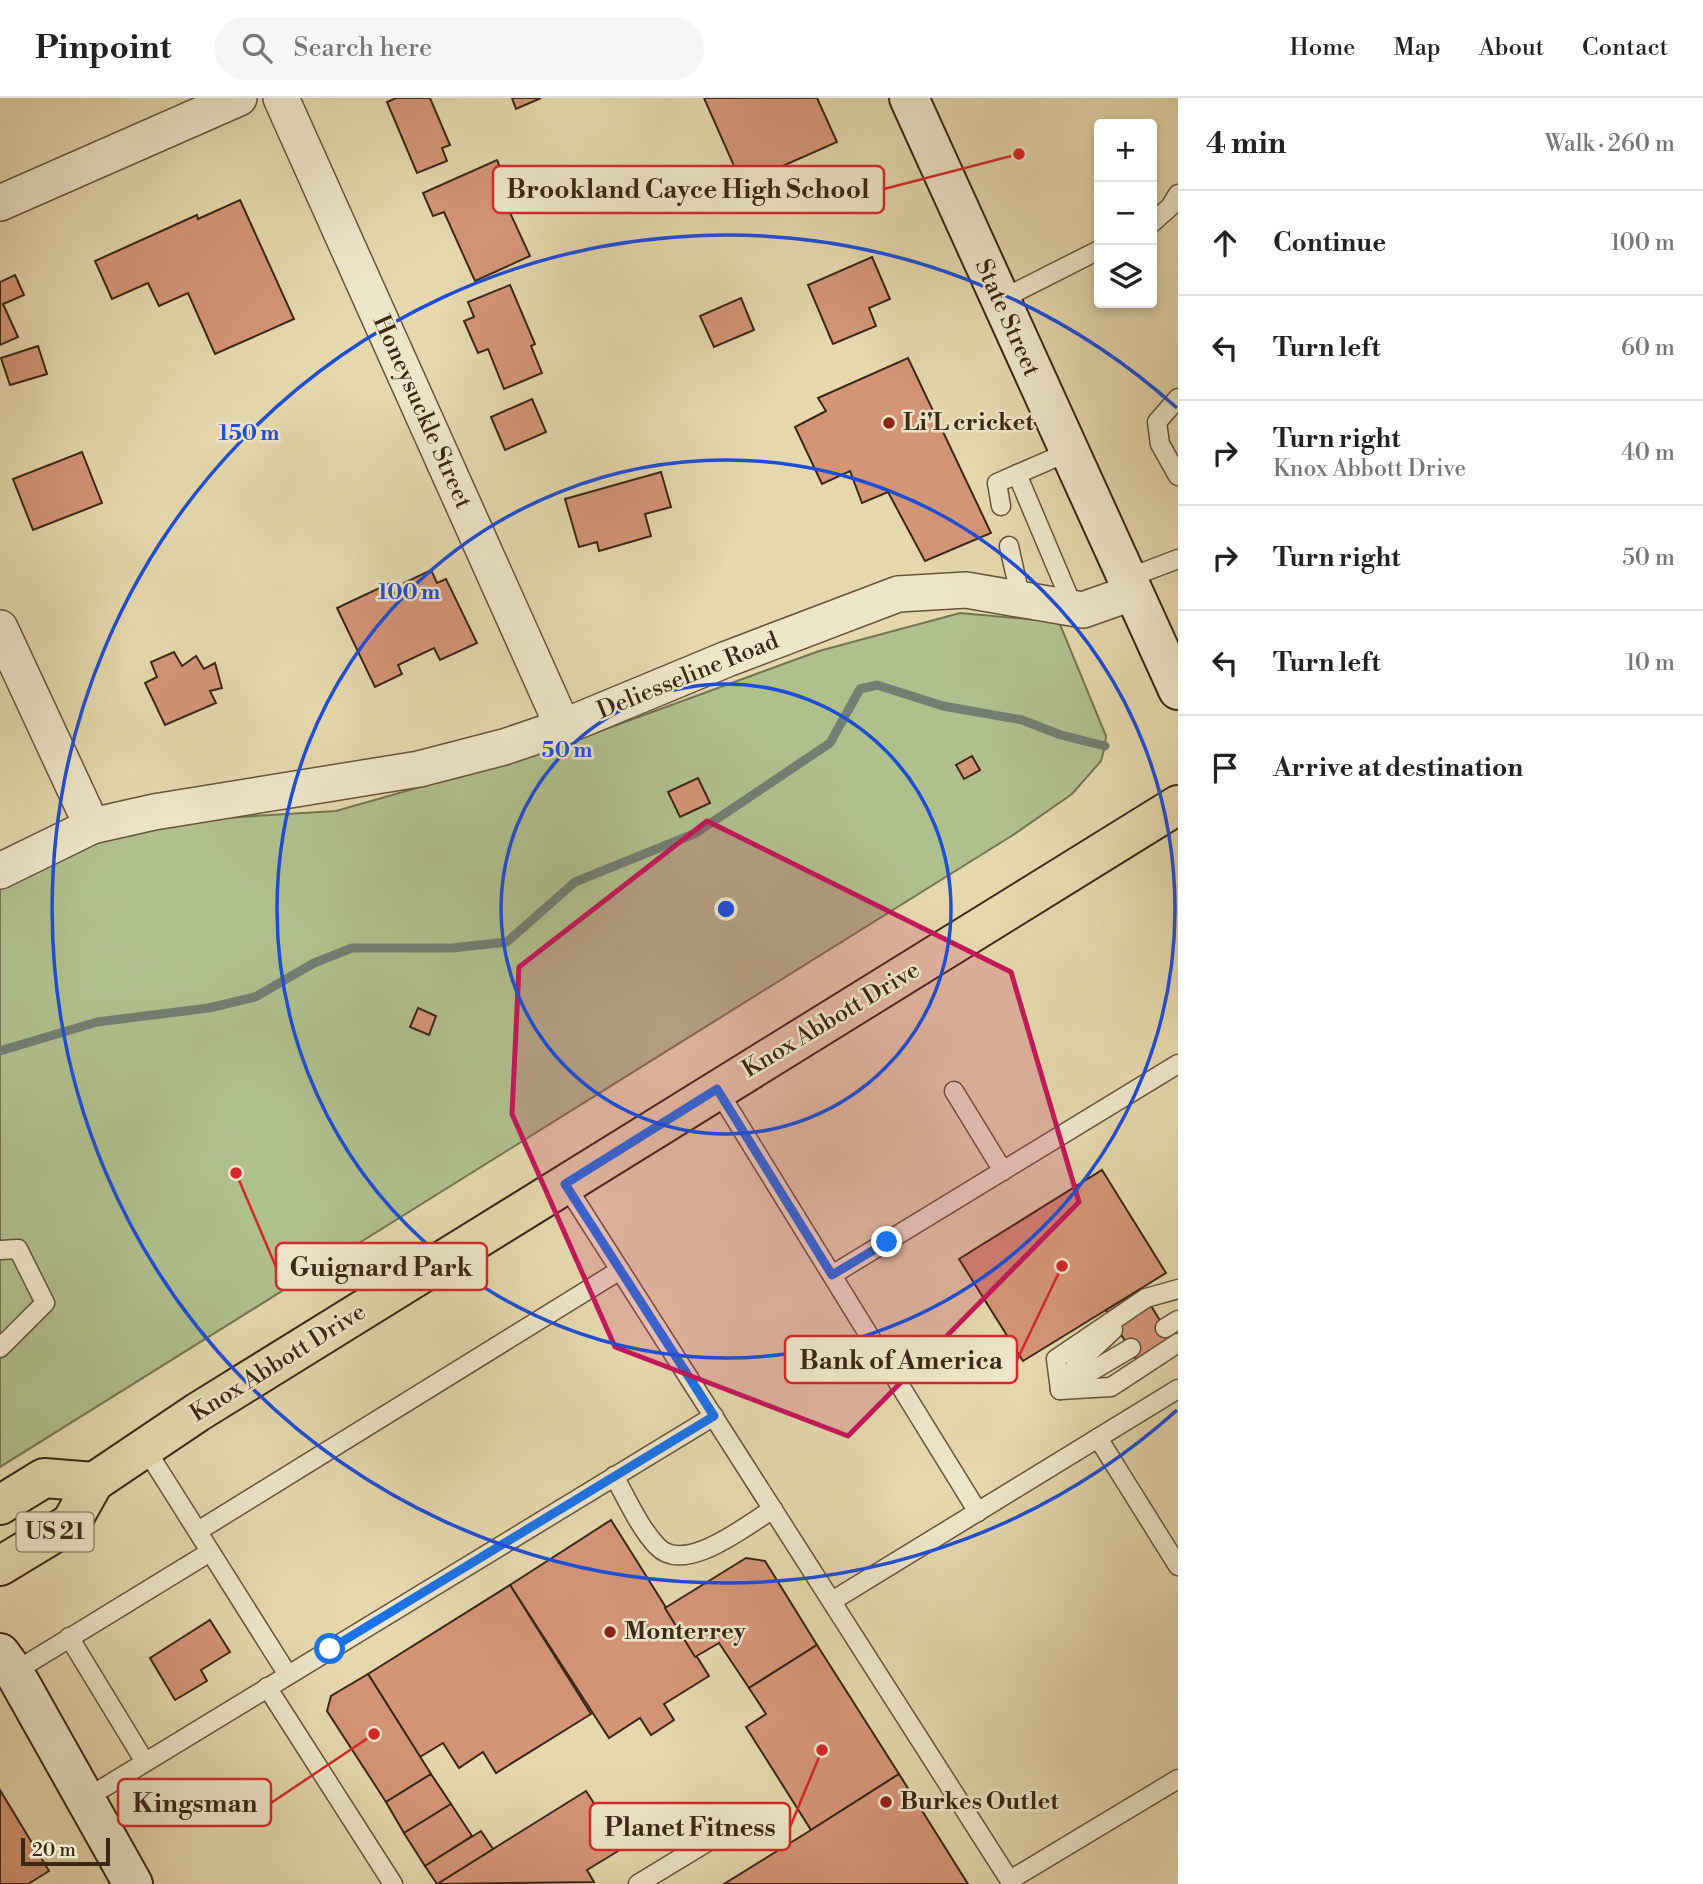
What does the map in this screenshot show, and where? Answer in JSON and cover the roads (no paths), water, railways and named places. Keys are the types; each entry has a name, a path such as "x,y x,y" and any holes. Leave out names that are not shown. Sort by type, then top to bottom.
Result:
{"main road":[{"name":"State Street","path":"909,98 1178,690"},
{"name":"Knox Abbott Drive","path":"0,1566 71,1523 94,1482 145,1448 717,1089 1178,805"},
{"name":"US 21","path":"0,1505 44,1478 94,1482"},
{"path":"7,1663 133,1884"}],"street":[{"path":"0,203 239,98"},
{"name":"Honeysuckle Street","path":"281,98 563,727"},
{"name":"Deliesseline Road","path":"0,871 92,826 154,812 419,769 563,727 727,659 898,594 966,590 1083,610 1131,585"},
{"path":"0,628 92,826"}],"lane":[{"path":"1157,219 1170,207 1178,194"},
{"path":"999,301 1094,253"},
{"path":"1178,398 1157,422 1160,444 1178,476"},
{"path":"1001,506 997,483 1068,452"},
{"path":"1017,474 1074,609"},
{"path":"1009,546 1021,600"},
{"path":"1131,585 1178,559"},
{"path":"832,1275 1178,1064"},
{"path":"717,1089 978,1512"},
{"path":"954,1091 1003,1171"},
{"path":"565,1184 1011,1882 1178,1780"},
{"path":"0,1250 18,1249 45,1303 0,1348"},
{"path":"198,1531 620,1270"},
{"path":"1060,1390 1056,1359 1146,1298 1178,1289"},
{"path":"1060,1390 1077,1364 1117,1326 1151,1306 1178,1295"},
{"path":"1060,1390 1111,1387 1178,1343"},
{"path":"1060,1390 1131,1348"},
{"path":"832,1601 1178,1389"},
{"path":"85,1799 714,1416"},
{"path":"1098,1438 1178,1566"},
{"path":"145,1448 288,1675"},
{"path":"614,1476 652,1540 658,1548 673,1555 705,1551 773,1509"},
{"path":"7,1663 69,1637 210,1552"},
{"path":"69,1637 145,1762"},
{"path":"267,1687 393,1884"},
{"path":"638,1884 727,1830"}],"waterway":[{"path":"0,1051 97,1022 209,1008 255,997 314,963 352,948 452,948 507,942 575,882 696,833 830,743 860,689 877,685 943,706 1022,720 1061,735 1105,746"}],"place":[{"name":"Brookland Cayce High School","path":"1019,154"},
{"name":"Li'L cricket","path":"889,423"},
{"name":"Guignard Park","path":"236,1173"},
{"name":"Bank of America","path":"1062,1266"},
{"name":"Monterrey","path":"610,1632"},
{"name":"Kingsman","path":"374,1734"},
{"name":"Planet Fitness","path":"822,1750"},
{"name":"Burkes Outlet","path":"886,1802"}]}
